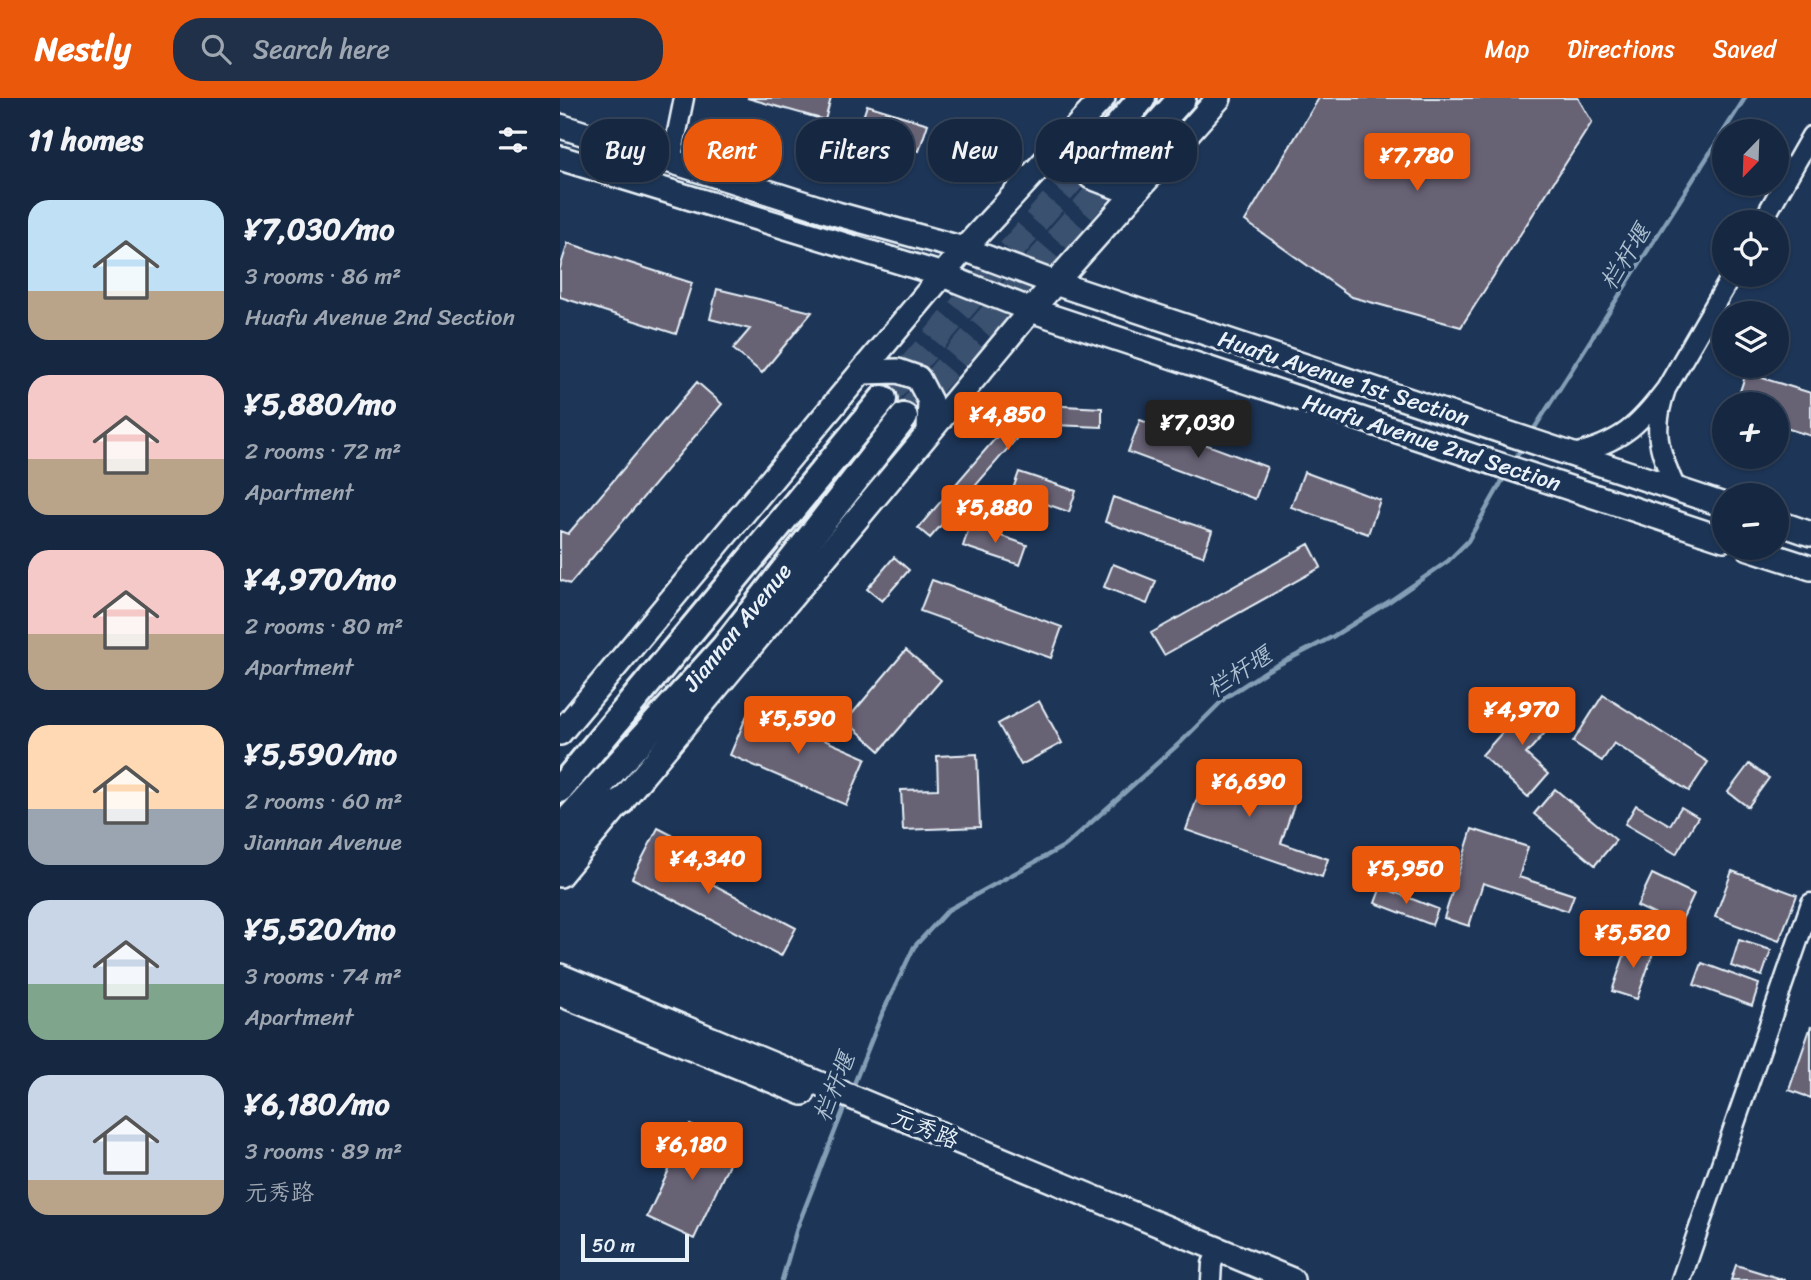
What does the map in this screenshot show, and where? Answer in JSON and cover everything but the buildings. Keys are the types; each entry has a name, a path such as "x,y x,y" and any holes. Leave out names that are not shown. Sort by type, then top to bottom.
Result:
{"highway":[{"path":"1124,119 1142,98"},
{"path":"1163,119 1182,98"},
{"name":"Jiannan Avenue","path":"560,789 883,399"},
{"name":"Jiannan Avenue","path":"560,829 724,648 904,417"},
{"path":"560,844 620,802"}],"main road":[{"path":"1084,119 1103,98"},
{"path":"1197,123 1219,98"},
{"name":"Huafu Avenue 1st Section","path":"560,126 964,250 1055,283 1712,501"},
{"path":"560,158 943,275"},
{"path":"560,733 964,250 1036,172"},
{"path":"1104,182 1117,187 1136,182"},
{"path":"560,875 1031,310 1144,182"},
{"name":"Huafu Avenue 2nd Section","path":"943,275 1031,310 1712,535"},
{"path":"864,372 898,370 918,378 930,401 929,431"},
{"path":"1789,526 1811,534"},
{"path":"1786,560 1811,568"},
{"name":"元秀路","path":"560,976 829,1096"},
{"name":"元秀路","path":"560,994 864,1110 1252,1280"},
{"name":"元秀路","path":"1214,1264 1292,1280"}],"street":[{"path":"671,162 684,98"},
{"path":"1769,210 1811,136"},
{"path":"1574,454 1620,436 1642,421 1666,389 1725,287"},
{"path":"1666,389 1658,412 1656,430 1659,448 1676,489"},
{"path":"1681,1280 1811,903"}],"waterway":[{"name":"栏杆堰","path":"1532,432 1745,98"},
{"name":"栏杆堰","path":"1513,462 1523,446"},
{"name":"栏杆堰","path":"852,1089 882,1014 914,947 948,910 1066,845 1182,741 1226,697 1268,670 1332,637 1448,561 1468,541 1505,476"},
{"name":"栏杆堰","path":"782,1280 797,1228 846,1103"}],"tunnel":[{"path":"883,399 1070,182"},
{"path":"904,417 1107,182"}]}
